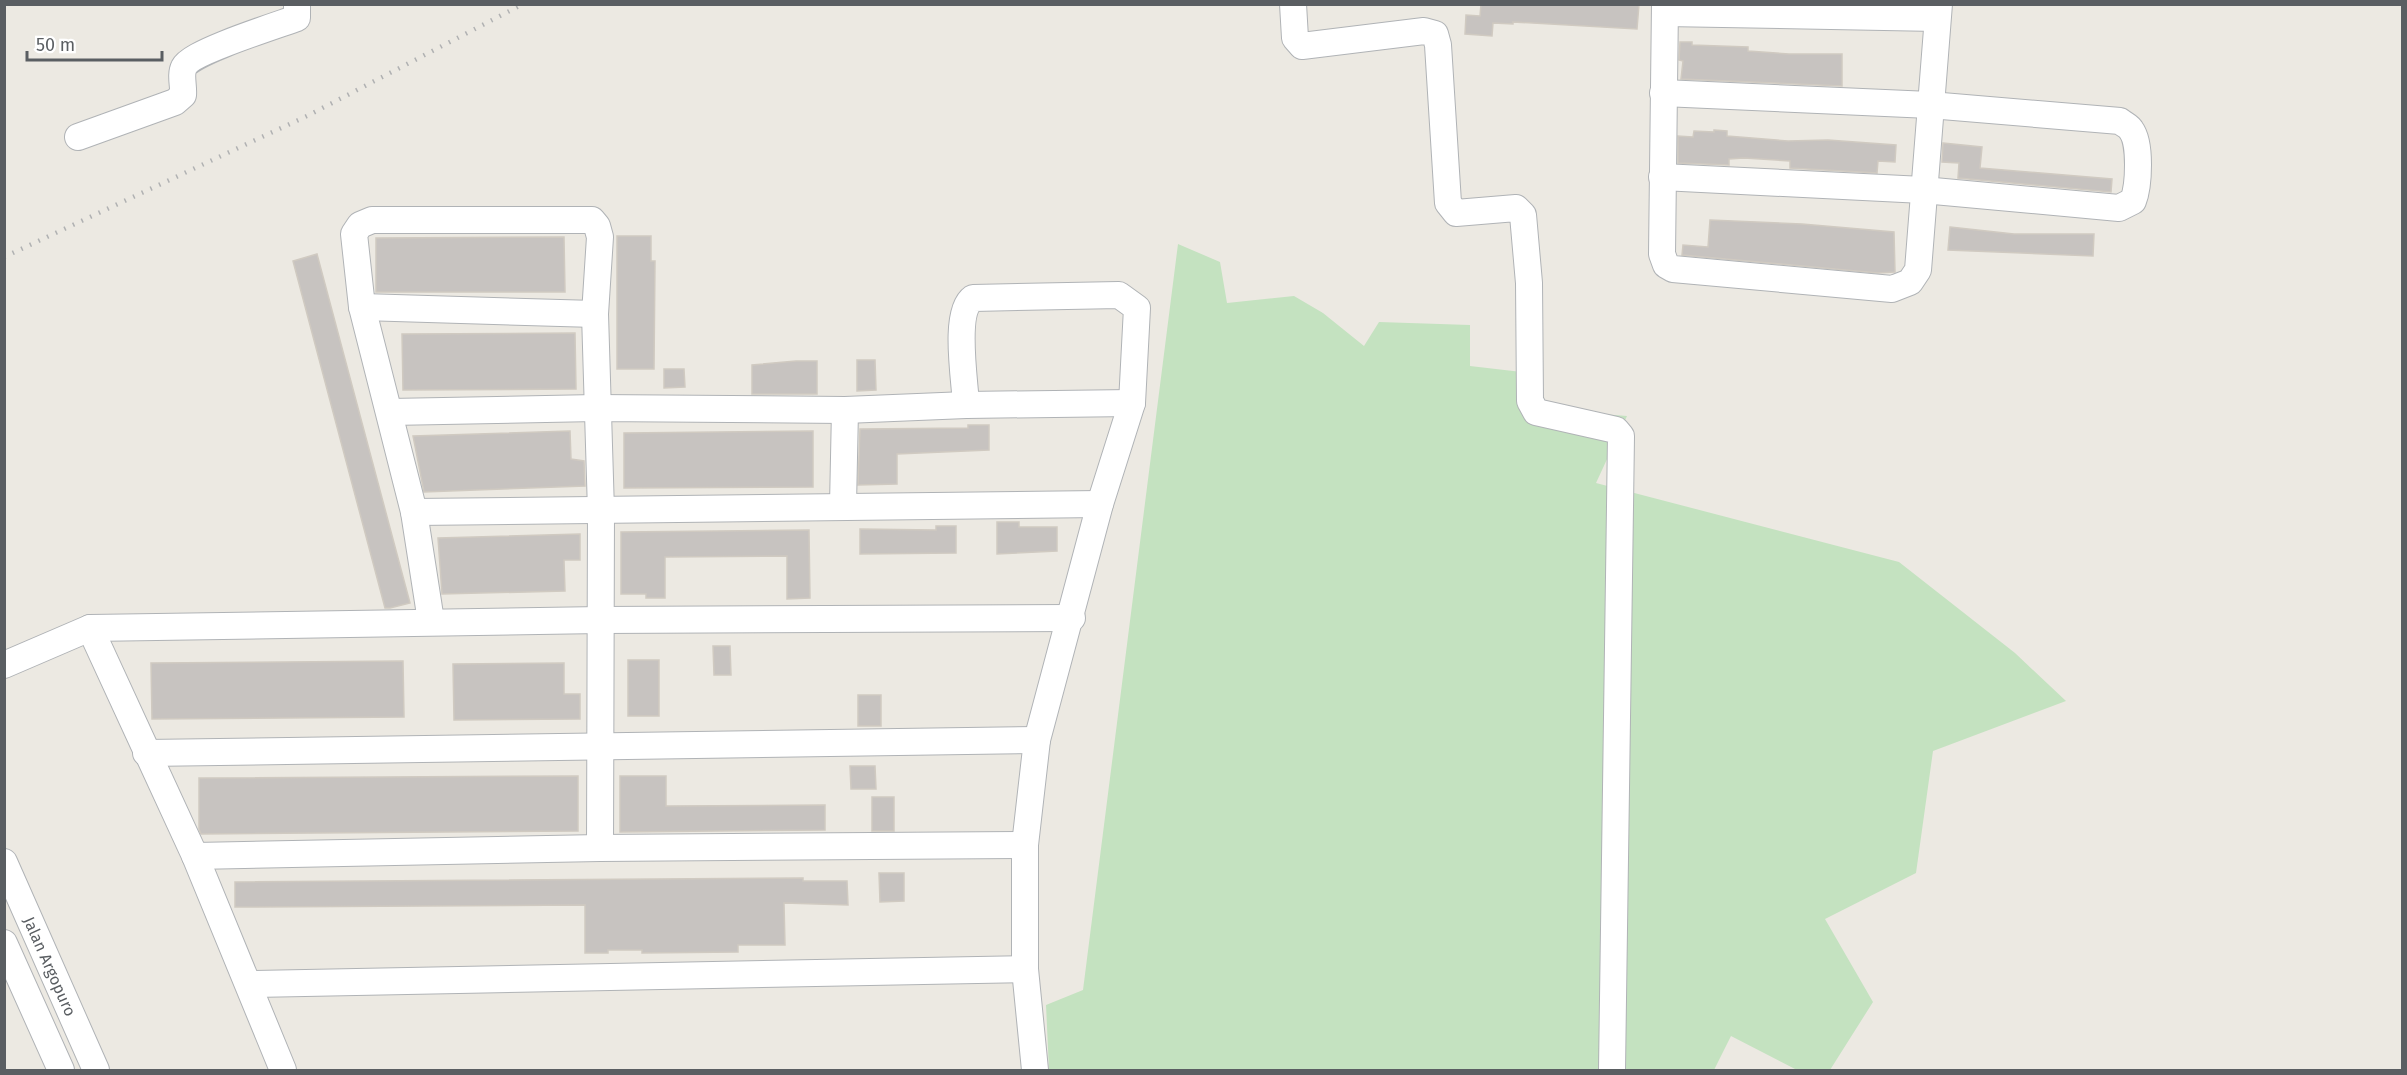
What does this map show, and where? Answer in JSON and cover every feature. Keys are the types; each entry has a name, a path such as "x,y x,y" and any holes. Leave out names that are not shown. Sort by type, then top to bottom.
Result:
{"street":[{"path":"1293,4 1295,38 1302,46 1424,31 1434,34 1438,45 1448,203 1451,210 1456,213 1516,208 1523,215 1529,283 1530,401 1536,412 1616,430 1621,436 1612,1071"},
{"path":"78,136 175,102 183,96 183,70 188,62 225,44 297,18 298,5"},
{"path":"1665,9 1867,11 1938,11 1916,276 1903,286 1892,289 1673,269 1666,265 1662,254 1665,9"},
{"path":"1662,177 1923,190 2119,208 2133,201 2138,173 2136,140 2131,128 2120,121 1930,105 1663,93"},
{"path":"430,621 414,512 362,307 354,234 360,225 372,220 582,218 591,220 597,226 600,237 595,314 596,408 601,511 600,848"},
{"path":"966,405 962,320 966,302 978,296 1119,295 1127,298 1137,308 1132,403 1100,504 1072,618 1037,740 1025,845 1025,969 1035,1071"},
{"path":"362,307 595,314"},
{"path":"390,412 596,408 845,410 966,405 1132,403"},
{"path":"843,505 845,410"},
{"path":"414,512 601,511 843,505 1100,504"},
{"path":"4,665 90,628 430,621 1072,618"},
{"path":"90,628 195,856 284,1071"},
{"path":"146,753 1037,740"},
{"path":"195,856 600,848 1025,845"},
{"name":"Jalan Argopuro","path":"4,862 96,1071"},
{"path":"8,963 61,1071"},
{"path":"249,984 1025,969"}],"green space":[{"path":"1178,244 1220,262 1227,303 1294,296 1323,313 1364,346 1379,322 1470,325 1470,366 1531,373 1538,409 1627,416 1596,483 1899,562 2015,653 2066,701 1933,751 1916,873 1825,919 1873,1002 1830,1070 1797,1070 1731,1036 1714,1070 1049,1070 1046,1005 1083,990"}],"building":[{"path":"1481,4 1639,4 1637,29 1513,22 1513,24 1493,23 1492,36 1465,34 1466,15 1480,16"},
{"path":"1680,42 1692,42 1692,45 1748,47 1748,51 1842,54 1842,86 1681,79 1683,61 1679,60"},
{"path":"1714,130 1727,131 1727,136 1896,145 1895,162 1878,161 1877,173 1790,168 1790,161 1744,158 1729,159 1729,165 1678,163 1678,136 1693,137 1694,131 1714,132"},
{"path":"1943,143 1982,147 1980,168 2112,179 2111,192 1958,178 1959,163 1942,162"},
{"path":"1710,220 1802,224 1894,232 1895,272 1878,273 1682,255 1683,245 1708,247"},
{"path":"1950,227 2014,234 2094,234 2093,256 1948,250"},
{"path":"617,236 651,236 651,261 655,261 654,369 617,369"},
{"path":"564,237 565,292 376,292 376,238"},
{"path":"317,254 410,603 390,608 385,608 293,261"},
{"path":"575,333 576,389 403,390 402,334"},
{"path":"857,360 875,360 876,390 857,391"},
{"path":"817,361 817,394 752,394 752,365"},
{"path":"664,369 684,369 685,387 664,388"},
{"path":"968,425 989,425 989,450 897,454 897,484 858,485 860,429 968,428"},
{"path":"570,431 571,459 584,461 585,486 424,492 413,436"},
{"path":"813,431 813,487 624,488 624,433"},
{"path":"997,522 1019,522 1019,527 1057,527 1057,551 997,554"},
{"path":"936,526 956,526 956,553 860,554 860,529 936,530"},
{"path":"809,530 810,598 787,599 787,556 665,557 665,598 646,598 646,594 621,594 621,532"},
{"path":"580,534 580,560 564,560 565,591 442,594 438,538"},
{"path":"713,646 730,646 731,675 714,675"},
{"path":"628,660 659,660 659,716 628,716"},
{"path":"403,661 404,717 152,719 151,663"},
{"path":"564,663 564,694 580,694 580,719 454,720 453,664"},
{"path":"858,695 881,695 881,726 858,726"},
{"path":"850,766 875,766 876,789 851,789"},
{"path":"578,776 578,831 201,834 199,829 199,778"},
{"path":"620,776 666,776 666,806 825,805 825,830 620,832"},
{"path":"872,797 894,797 894,831 872,831"},
{"path":"879,873 904,873 904,901 880,902"},
{"path":"803,878 803,881 847,881 848,905 784,903 785,945 738,945 738,952 642,953 642,950 608,950 608,953 585,953 585,905 235,907 235,882"}],"railway":[{"path":"4,257 307,116 523,4"}]}
